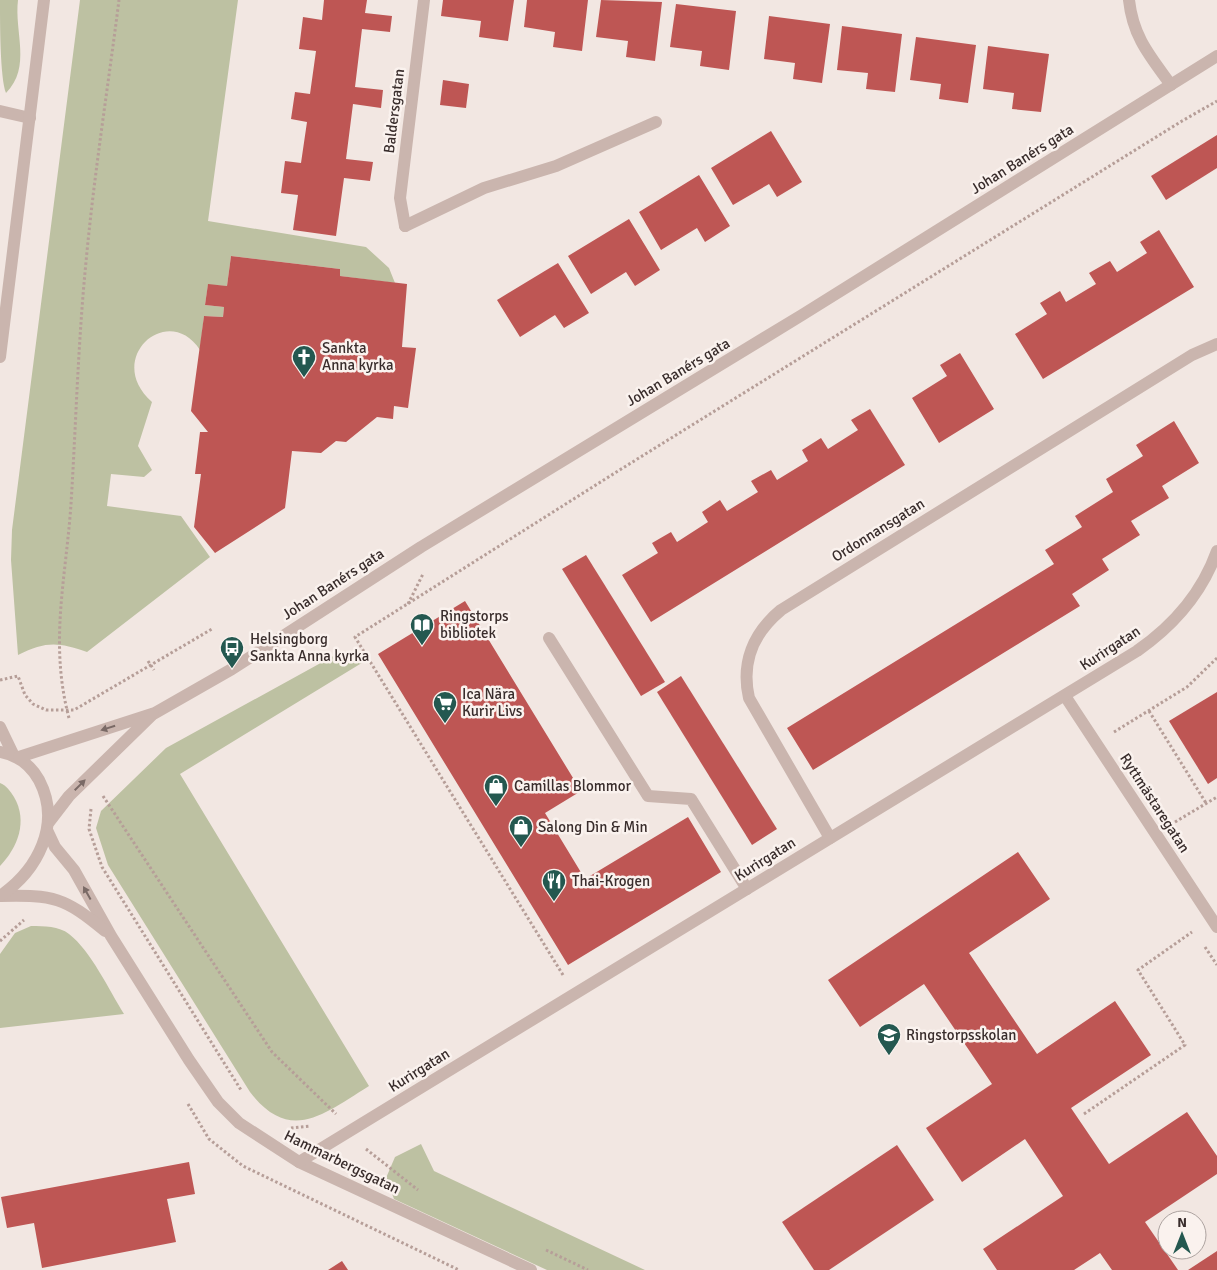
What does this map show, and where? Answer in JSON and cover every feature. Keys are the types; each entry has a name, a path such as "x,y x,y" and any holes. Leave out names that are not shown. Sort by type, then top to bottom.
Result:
{"street":[{"path":"0,357 44,0"},
{"name":"Baldersgatan","path":"424,0 400,198 405,226 484,188 556,166 656,122"},
{"path":"1129,0 1131,20 1140,42 1171,85"},
{"name":"Johan Banérs gata","path":"16,756 155,713 232,669 422,547 802,315 1217,56"},
{"path":"0,111 30,118"},
{"name":"Ordonnansgatan","path":"830,838 749,698 746,677 747,662 755,640 762,629 777,613 789,605 1192,355 1217,344"},
{"name":"Kurirgatan","path":"299,1162 1066,696 1158,636 1194,596 1212,567 1217,551"},
{"path":"549,638 648,796 690,799 747,889"},
{"name":"Ryttmästaregatan","path":"1066,696 1217,927"},
{"name":"Johan Banérs gata","path":"48,826 69,796 155,713"},
{"path":"0,727 16,756"},
{"path":"0,752 16,756 28,765 41,784 48,803 48,826 38,855 30,868 1,896"},
{"name":"Hammarbergsgatan","path":"48,826 55,847 74,870 111,936 218,1102 239,1123 299,1162 531,1270"},
{"name":"Hammarbergsgatan","path":"1,896 53,897 85,914 111,936"}],"path":[{"path":"563,975 355,637 626,465 1182,120 1217,101"},
{"path":"0,680 18,676 25,695 34,704 46,710 74,710 212,629"},
{"path":"1096,743 1187,687 1217,658"},
{"path":"148,661 154,670"},
{"path":"1149,710 1206,803"},
{"path":"102,794 91,808 89,829 94,850 102,867 245,1096"},
{"path":"1156,834 1217,797"},
{"path":"1084,1114 1184,1045 1138,970 1194,930"},
{"path":"328,1119 336,1114"},
{"path":"286,1128 311,1126"}],"green space":[{"path":"0,0 18,0 20,61 14,83 6,93 1,63"},
{"path":"80,0 238,0 208,221 366,247 389,268 395,283 340,276 340,269 231,256 227,286 208,285 205,305 224,307 223,317 204,316 200,350 187,336 172,331 158,334 146,342 137,354 134,369 139,385 152,402 138,446 152,470 144,477 111,474 107,506 181,516 210,557 87,652 68,646 52,644 37,647 18,655 11,560 12,530"},
{"path":"348,651 358,655 365,661 180,774 369,1086 322,1114 308,1119 293,1120 279,1117 265,1108 250,1092 108,865 96,828 101,811 166,748 337,654"},
{"path":"0,783 14,797 20,815 20,824 19,833 12,851 0,866"},
{"path":"31,926 61,929 77,941 92,960 124,1014 0,1028 0,954 15,933"},
{"path":"421,1144 434,1171 645,1270 547,1270 394,1199 386,1178 395,1157"}],"building":[{"path":"324,0 367,0 365,13 392,16 390,32 362,29 355,87 383,90 381,108 353,104 346,159 373,162 370,181 344,178 336,236 293,230 298,195 281,193 285,161 301,163 307,122 291,119 295,92 310,94 316,51 299,49 303,17 322,20"},
{"path":"443,0 514,0 508,41 479,37 481,21 441,16"},
{"path":"527,0 588,0 582,51 553,47 555,32 524,27"},
{"path":"601,0 662,2 655,61 626,57 628,41 596,37"},
{"path":"676,4 736,11 729,70 700,66 702,51 670,47"},
{"path":"769,16 830,24 822,83 793,79 795,63 764,59"},
{"path":"842,26 902,34 895,92 866,89 868,73 837,70"},
{"path":"916,37 976,45 968,103 939,99 941,84 910,80"},
{"path":"988,46 1049,54 1041,112 1012,109 1014,93 983,89"},
{"path":"443,80 469,84 466,108 440,105"},
{"path":"771,131 802,182 777,197 769,184 733,205 711,168"},
{"path":"1217,135 1217,168 1166,200 1151,176"},
{"path":"699,175 730,226 705,242 697,228 661,250 639,212"},
{"path":"629,219 660,270 635,286 626,272 591,294 568,256"},
{"path":"1159,230 1194,287 1043,379 1015,334 1047,314 1040,303 1060,291 1066,302 1096,284 1089,273 1110,261 1117,272 1147,253 1140,242"},
{"name":"Sankta Anna kyrka","path":"231,256 340,269 340,276 407,284 402,347 416,348 408,408 394,406 393,419 377,417 346,442 336,441 321,453 292,451 285,508 215,553 194,527 201,474 195,474 200,432 208,432 191,411 204,316 223,317 224,307 205,305 208,284 227,286"},
{"path":"558,263 589,313 564,328 555,315 520,337 497,300"},
{"path":"960,353 994,409 939,443 912,398 947,376 940,365"},
{"path":"870,409 905,465 651,622 622,575 658,553 652,543 671,532 677,542 708,522 702,512 720,500 727,511 758,492 751,481 771,470 777,480 808,461 802,450 821,438 828,449 858,430 851,420"},
{"path":"1174,421 1199,463 1162,486 1169,498 1131,521 1140,535 1102,559 1109,570 1072,594 1080,606 813,770 787,728 1054,564 1045,550 1082,527 1075,516 1113,492 1106,479 1143,456 1136,445"},
{"path":"586,555 665,682 641,696 562,569"},
{"path":"465,601 581,791 545,813 585,879 688,817 721,872 568,965 378,654"},
{"path":"681,676 777,829 752,845 657,692"},
{"path":"1217,692 1217,778 1208,784 1169,721"},
{"path":"1018,852 1050,899 969,953 1037,1054 1115,1001 1151,1055 1071,1108 1109,1164 1187,1112 1217,1156 1217,1174 1163,1210 1157,1210 1157,1214 1145,1222 1157,1239 1157,1260 1171,1260 1178,1270 1112,1270 1100,1253 1074,1270 997,1270 983,1249 1063,1196 1025,1139 962,1182 926,1128 992,1084 924,984 860,1027 828,980"},
{"path":"897,1145 934,1200 829,1270 814,1270 782,1222"},
{"path":"189,1162 195,1194 167,1199 176,1242 42,1268 34,1223 7,1228 1,1197"},
{"path":"1217,1251 1217,1270 1188,1270 1203,1260 1207,1260 1207,1258"},
{"path":"342,1261 348,1270 328,1270"}],"place":[{"name":"Sankta Anna kyrka","path":"304,378"},
{"name":"Ringstorps bibliotek","path":"422,646"},
{"name":"Helsingborg Sankta Anna kyrka","path":"232,669"},
{"name":"Ica Nära Kurir Livs","path":"445,724"},
{"name":"Camillas Blommor","path":"496,807"},
{"name":"Salong Din & Min","path":"521,848"},
{"name":"Thai-Krogen","path":"554,902"},
{"name":"Ringstorpsskolan","path":"889,1056"}]}
